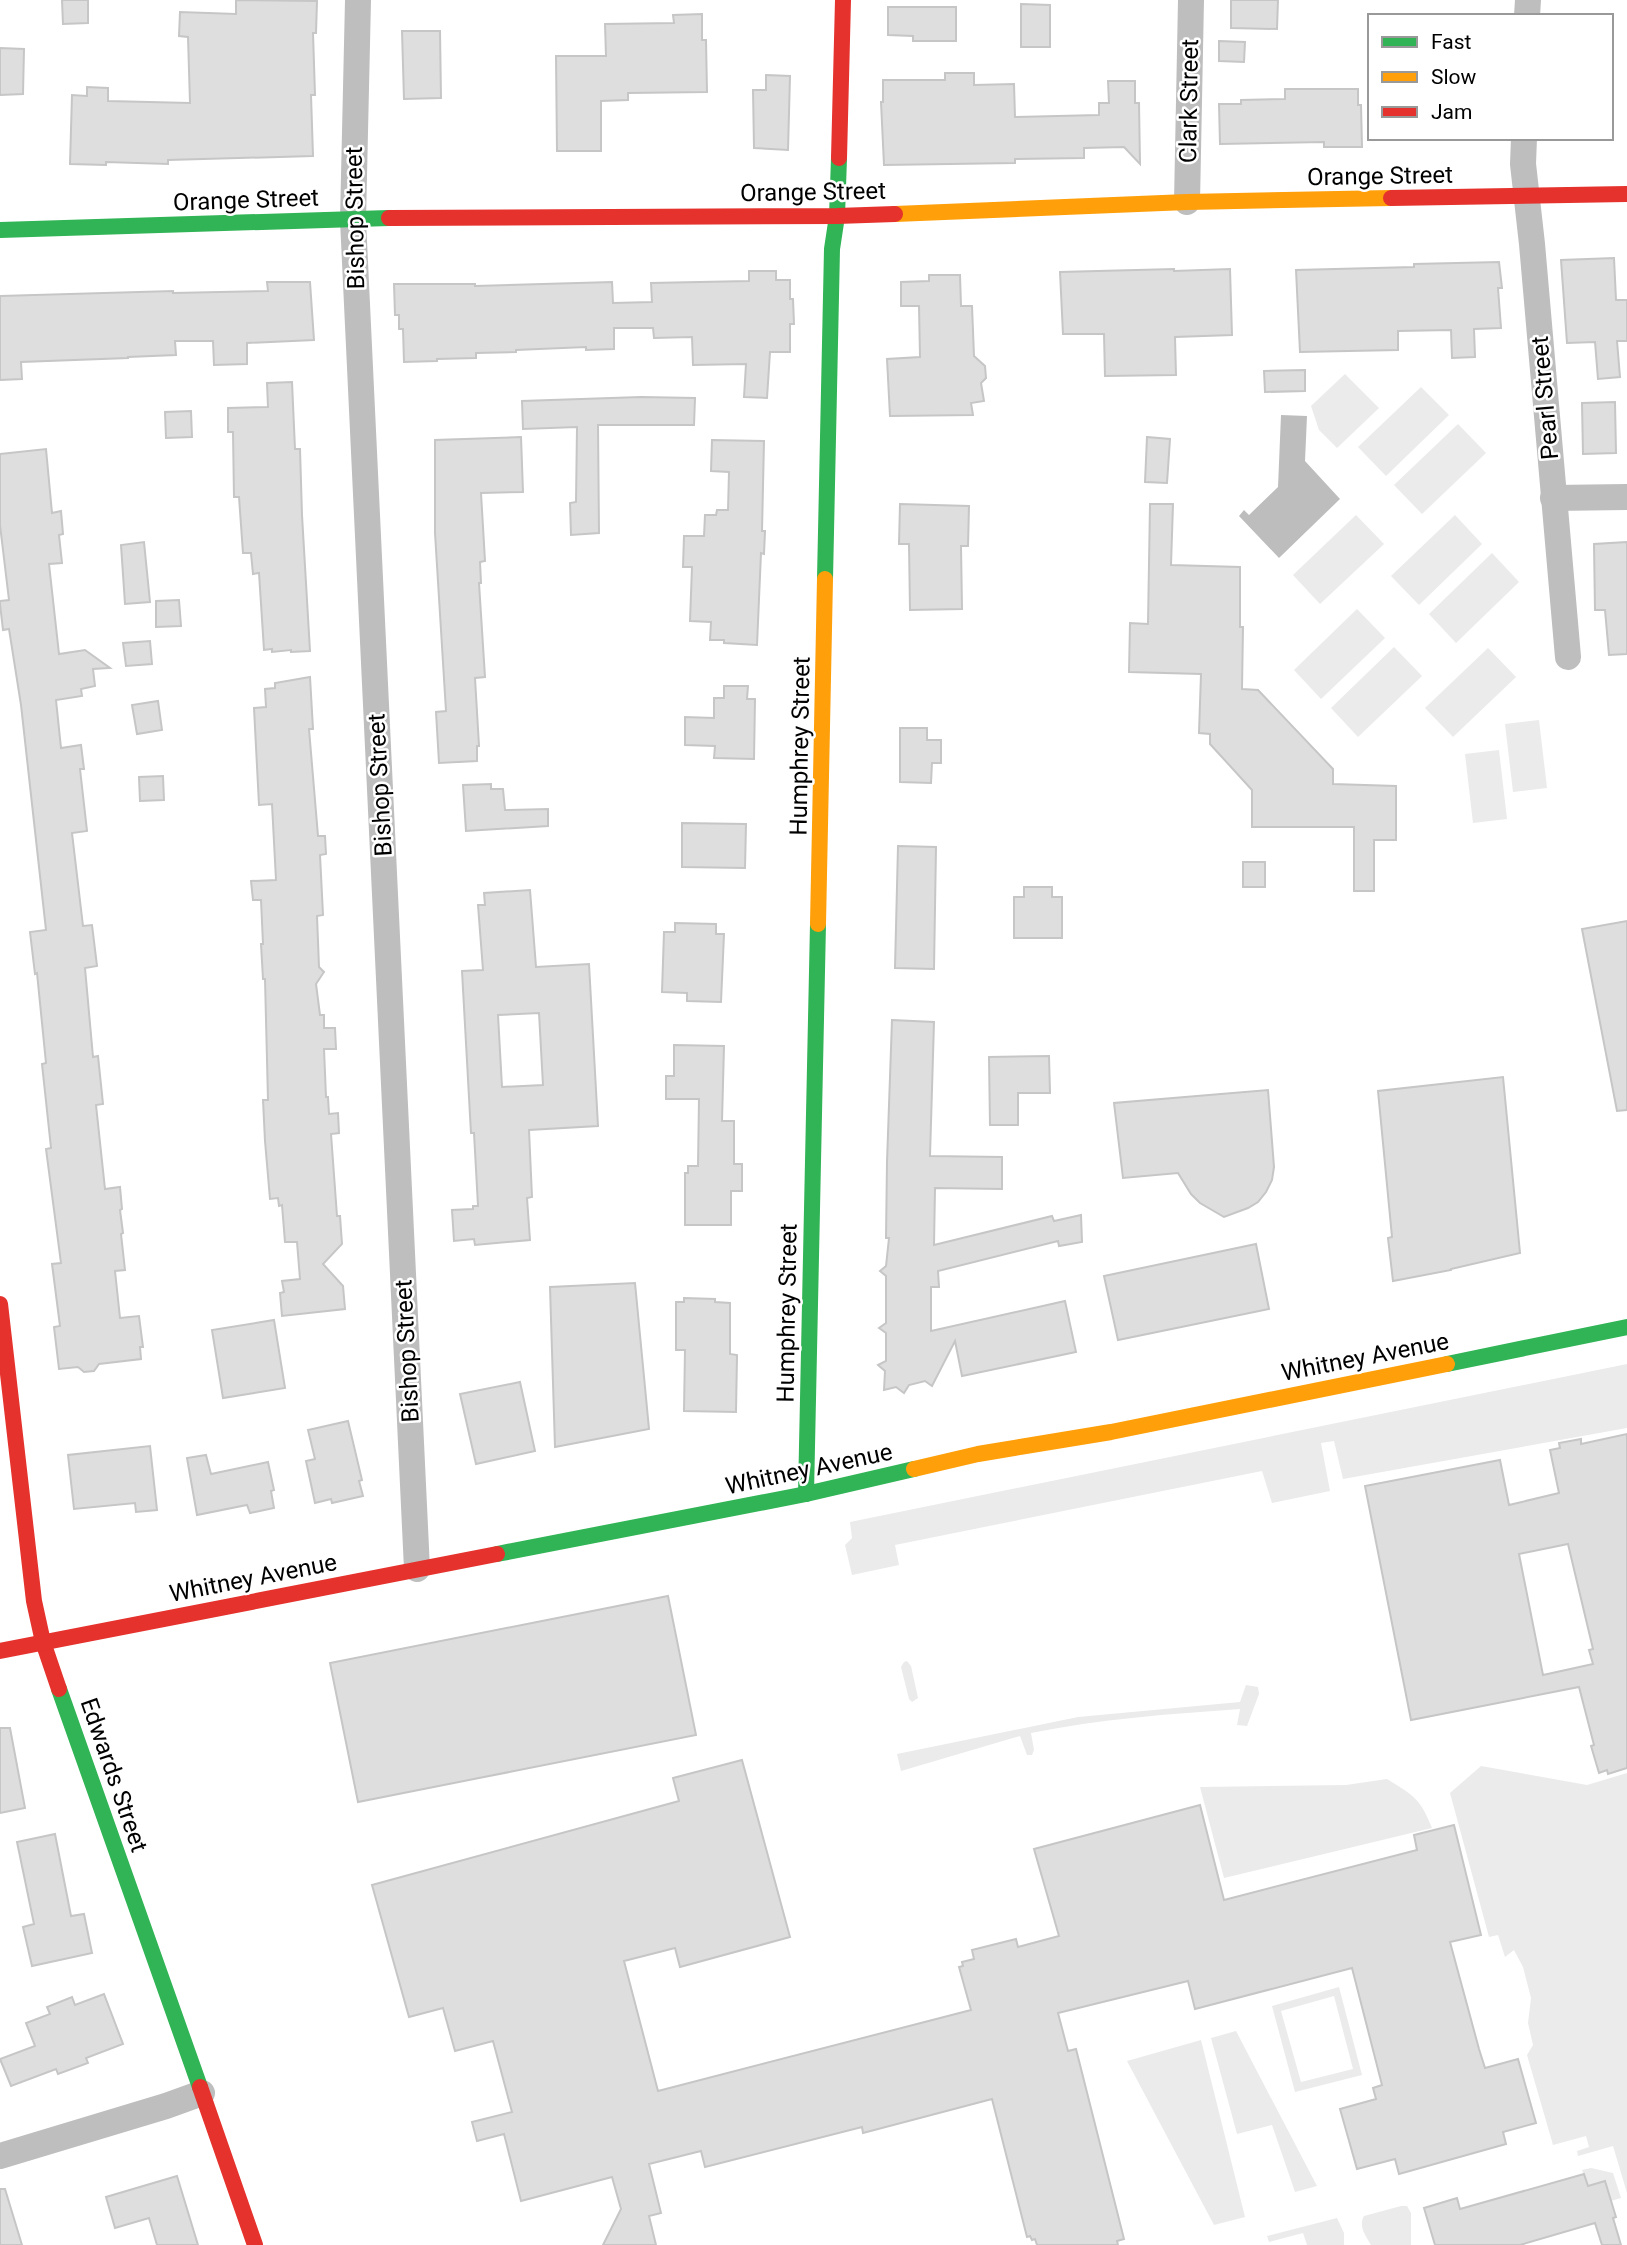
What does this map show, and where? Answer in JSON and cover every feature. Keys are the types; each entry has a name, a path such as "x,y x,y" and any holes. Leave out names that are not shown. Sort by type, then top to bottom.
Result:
{"main road":[{"name":"Humphrey Street","path":"806,1494 832,249 837,216 843,0"},
{"name":"Orange Street","path":"0,230 353,220 837,216 1187,202 1627,194"},
{"name":"Edwards Street","path":"0,1304 34,1601 43,1642 255,2245"},
{"name":"Whitney Avenue","path":"0,1651 806,1494 978,1454 1111,1432 1627,1327"}],"street":[{"name":"Bishop Street","path":"358,0 353,220 417,1569"},
{"name":"Clark Street","path":"1187,202 1191,0"},
{"name":"Pearl Street","path":"1524,140 1523,164 1568,657"},
{"path":"1553,498 1627,496"},
{"path":"0,2156 202,2093"}],"shaded area":[{"path":"1345,374 1379,408 1337,448 1319,430 1311,406"},
{"path":"1421,387 1449,415 1386,476 1358,447"},
{"path":"1281,415 1307,416 1305,461 1340,499 1279,558 1239,516 1244,510 1249,515 1278,487"},
{"path":"1458,424 1486,453 1422,514 1394,485"},
{"path":"1356,515 1384,544 1320,604 1293,575"},
{"path":"1455,515 1482,544 1419,605 1391,576"},
{"path":"1492,553 1519,582 1456,643 1429,614"},
{"path":"1357,609 1385,638 1321,699 1294,670"},
{"path":"1394,647 1422,676 1358,737 1331,708"},
{"path":"1488,648 1516,677 1453,737 1425,708"},
{"path":"1539,720 1547,788 1513,792 1505,724"},
{"path":"1499,750 1507,819 1473,823 1465,754"},
{"path":"1627,1364 1627,1428 1343,1479 1334,1441 1321,1443 1330,1491 1272,1503 1262,1471 895,1545 899,1565 852,1575 845,1545 852,1538 850,1522"},
{"path":"907,1661 911,1666 918,1698 912,1702 901,1667"},
{"path":"1246,1685 1258,1687 1259,1694 1247,1726 1237,1725 1240,1709 1187,1713 1031,1733 1034,1750 1032,1755 1027,1755 1020,1736 901,1771 897,1754 1078,1717 1240,1702"},
{"path":"1481,1766 1587,1785 1627,1773 1627,2193 1613,2146 1578,2156 1577,2151 1589,2147 1586,2136 1553,2145 1527,2055 1533,2045 1528,2023 1531,1998 1523,1967 1514,1950 1505,1957 1498,1935 1489,1937 1450,1793"},
{"path":"1387,1779 1415,1799 1424,1810 1432,1828 1224,1878 1200,1787 1346,1785"},
{"path":"1339,1987 1362,2075 1295,2092 1272,2006","holes":["1334,1996 1353,2069 1301,2082 1281,2011"]},
{"path":"1236,2031 1317,2186 1295,2192 1272,2125 1237,2134 1211,2038"},
{"path":"1201,2040 1245,2217 1214,2225 1127,2061"},
{"path":"1591,2168 1613,2173 1621,2198 1611,2201 1605,2181 1588,2186 1582,2170"},
{"path":"1407,2206 1411,2213 1411,2245 1371,2245 1362,2227 1364,2216"},
{"path":"1337,2218 1344,2233 1344,2245 1307,2245 1303,2233 1269,2242 1267,2236"}],"building":[{"path":"62,0 88,0 88,23 63,24"},
{"path":"236,0 317,1 316,33 313,33 315,95 311,95 313,156 168,160 168,164 70,164 72,95 87,96 87,87 108,88 108,101 190,103 188,37 179,36 180,12 236,14"},
{"path":"1231,0 1278,0 1277,29 1231,28"},
{"path":"1021,4 1050,5 1050,47 1021,47"},
{"path":"888,7 956,7 956,41 913,41 913,36 888,35"},
{"path":"702,14 702,40 706,40 707,92 628,93 628,100 601,101 601,151 557,151 556,56 606,56 605,24 674,23 673,15"},
{"path":"402,31 440,31 441,98 404,99"},
{"path":"1219,41 1245,42 1244,62 1219,61"},
{"path":"0,48 24,49 23,94 0,95"},
{"path":"945,73 974,73 974,85 1014,84 1015,117 1099,115 1099,103 1109,103 1108,81 1135,81 1135,103 1139,103 1140,164 1124,147 1084,148 1084,158 1015,159 1015,163 884,165 881,102 883,80 945,80"},
{"path":"766,75 790,76 788,150 754,148 753,90 766,90"},
{"path":"1285,89 1358,89 1362,147 1324,147 1324,142 1220,144 1219,104 1241,104 1241,100 1285,99"},
{"path":"1614,258 1616,300 1627,300 1627,341 1617,341 1620,377 1598,379 1595,342 1567,343 1561,260"},
{"path":"1499,262 1502,288 1498,288 1501,328 1474,329 1475,357 1452,358 1451,330 1398,331 1398,350 1300,352 1296,270"},
{"path":"1230,269 1232,335 1175,337 1176,375 1105,376 1104,334 1063,334 1060,272"},
{"path":"749,271 776,271 776,280 790,280 790,299 793,299 794,324 790,324 790,352 770,352 767,398 744,397 746,364 693,365 692,337 654,338 653,328 614,328 614,349 586,350 586,347 516,350 476,353 476,358 404,362 403,329 399,329 399,315 395,315 394,284 475,286 612,282 613,303 652,302 651,283 749,281"},
{"path":"929,275 960,275 961,306 972,306 974,356 985,366 986,378 981,383 984,401 971,403 973,415 890,416 887,359 920,357 919,306 901,306 901,282 929,281"},
{"path":"267,282 310,282 314,340 247,343 247,364 214,365 213,341 175,341 176,355 21,362 22,379 0,380 0,296 268,291"},
{"path":"1305,370 1305,391 1265,392 1264,371"},
{"path":"292,382 295,449 300,449 310,651 272,652 272,649 264,650 259,573 253,574 251,553 243,553 239,497 234,497 233,432 228,432 228,408 268,407 267,383"},
{"path":"695,398 694,425 598,425 599,533 571,535 570,503 576,502 577,427 523,429 522,401"},
{"path":"1615,402 1616,453 1583,454 1582,403"},
{"path":"191,411 192,437 166,438 165,412"},
{"path":"521,437 523,492 481,493 485,561 480,562 479,583 485,677 475,678 479,746 477,761 439,763 436,712 446,711 435,533 435,440"},
{"path":"1147,437 1170,439 1167,483 1145,482"},
{"path":"712,440 764,441 762,531 765,531 764,554 761,553 757,645 710,640 711,622 690,621 692,567 683,567 684,536 704,536 705,515 716,515 717,510 728,510 729,472 711,471"},
{"path":"46,449 52,513 61,511 63,534 59,535 62,563 49,564 59,654 85,650 110,668 93,669 95,686 81,689 82,696 56,700 61,748 81,745 84,769 80,769 87,831 72,833 83,926 92,925 97,966 85,968 93,1057 98,1056 103,1104 96,1105 105,1189 120,1187 125,1270 115,1271 120,1318 139,1316 143,1347 140,1347 141,1359 99,1364 94,1371 84,1372 78,1367 59,1369 54,1327 60,1326 52,1264 61,1263 46,1149 51,1148 42,1064 46,1063 30,932 46,930 21,705 9,629 3,630 0,604 0,601 9,600 0,525 0,454"},
{"path":"900,504 969,506 968,546 961,546 962,609 910,610 909,544 899,544"},
{"path":"1150,504 1173,504 1171,565 1240,567 1242,689 1258,690 1333,769 1333,784 1396,786 1396,840 1374,840 1374,891 1354,891 1354,827 1252,827 1252,790 1210,744 1210,734 1199,733 1201,674 1129,672 1130,623 1148,624"},
{"path":"144,542 150,602 125,604 121,545"},
{"path":"1627,542 1627,654 1609,655 1605,610 1595,610 1594,544"},
{"path":"179,600 181,626 156,627 156,601"},
{"path":"150,641 152,664 126,666 123,643"},
{"path":"310,677 313,729 309,729 318,836 325,836 326,854 320,855 323,915 317,916 319,967 324,972 316,984 320,1015 324,1015 324,1028 335,1028 336,1049 324,1049 329,1114 338,1113 339,1133 331,1134 337,1216 340,1216 342,1244 323,1264 343,1286 345,1309 282,1316 282,1281 300,1279 297,1242 285,1242 282,1205 279,1206 278,1198 270,1199 265,1141 263,1100 268,1100 261,900 253,900 251,881 276,880 272,804 259,805 254,708 266,707 265,689 275,688 275,683"},
{"path":"724,686 748,686 747,699 755,699 754,759 714,758 715,746 685,745 685,717 714,718 714,698 724,698"},
{"path":"158,701 162,730 137,734 132,705"},
{"path":"900,728 927,728 927,740 941,740 941,763 932,763 931,783 900,782"},
{"path":"163,776 164,800 140,801 139,777"},
{"path":"491,784 491,789 503,789 505,810 548,809 548,826 466,831 463,785"},
{"path":"682,823 746,824 745,868 682,867"},
{"path":"898,846 936,847 934,969 895,968"},
{"path":"1243,862 1265,862 1265,887 1243,887"},
{"path":"1024,887 1052,887 1052,897 1062,897 1062,938 1014,938 1014,897 1024,897"},
{"path":"530,890 536,967 589,964 598,1126 529,1130 532,1197 527,1198 530,1240 475,1245 474,1239 454,1241 452,1210 473,1209 473,1206 478,1206 462,971 483,970 478,905 485,905 484,893","holes":["539,1013 543,1085 502,1087 498,1015"]},
{"path":"1627,921 1627,1110 1617,1111 1582,929"},
{"path":"675,923 716,924 716,934 724,934 721,1002 687,1001 687,993 662,992 664,932 675,932"},
{"path":"892,1020 934,1022 930,1156 1002,1157 1002,1189 935,1188 934,1245 1052,1216 1054,1221 1081,1215 1082,1242 1059,1246 1058,1241 938,1271 939,1287 931,1287 931,1331 1065,1301 1076,1352 962,1376 955,1341 932,1386 925,1381 909,1385 904,1393 896,1387 884,1390 885,1371 878,1365 886,1361 886,1333 879,1328 886,1323 886,1276 880,1271 886,1266 889,1238 886,1238 887,1162"},
{"path":"674,1045 724,1046 722,1121 734,1121 734,1164 742,1164 742,1191 731,1191 731,1225 685,1225 685,1173 688,1173 688,1166 698,1166 699,1099 666,1099 666,1076 674,1076"},
{"path":"1049,1056 1050,1093 1018,1093 1018,1125 990,1125 989,1057"},
{"path":"1503,1077 1520,1253 1393,1281 1388,1238 1392,1237 1378,1091"},
{"path":"1268,1090 1274,1167 1272,1180 1258,1202 1224,1217 1200,1203 1178,1173 1123,1178 1114,1103"},
{"path":"1256,1244 1269,1309 1118,1340 1104,1276"},
{"path":"635,1283 649,1429 555,1447 550,1287"},
{"path":"684,1298 715,1299 715,1302 730,1303 730,1354 737,1355 736,1412 684,1411 685,1350 676,1350 676,1302 684,1302"},
{"path":"274,1320 285,1388 223,1398 212,1330"},
{"path":"520,1382 535,1451 476,1464 460,1394"},
{"path":"348,1421 362,1480 359,1481 363,1496 332,1503 331,1499 315,1503 306,1461 315,1459 308,1430"},
{"path":"1627,1434 1627,1768 1608,1774 1607,1770 1599,1773 1579,1687 1411,1720 1365,1486 1500,1460 1509,1505 1559,1493 1550,1450 1560,1448 1559,1443 1581,1439 1581,1444","holes":["1568,1544 1593,1649 1589,1650 1593,1664 1543,1675 1519,1554"]},
{"path":"150,1446 157,1510 136,1512 135,1503 74,1509 68,1455"},
{"path":"206,1455 211,1474 268,1462 274,1490 271,1491 274,1508 250,1513 247,1505 197,1515 187,1458"},
{"path":"668,1596 696,1735 358,1802 330,1663"},
{"path":"0,1728 10,1728 25,1808 0,1813"},
{"path":"742,1760 790,1937 680,1967 675,1948 624,1961 658,2091 971,2010 959,1967 963,1966 962,1962 974,1959 972,1950 1016,1939 1018,1947 1059,1936 1034,1849 1200,1805 1224,1900 1417,1850 1414,1835 1454,1825 1481,1935 1450,1942 1479,2049 1485,2068 1518,2059 1536,2123 1503,2132 1506,2144 1399,2174 1395,2159 1357,2169 1340,2109 1376,2099 1373,2088 1382,2085 1352,1968 1195,2009 1188,1981 1058,2013 1068,2051 1076,2049 1124,2239 1117,2241 1118,2245 1037,2245 1035,2239 1027,2237 992,2099 863,2133 862,2127 705,2167 701,2151 649,2164 661,2213 649,2216 656,2245 603,2245 621,2209 612,2177 521,2201 504,2134 477,2141 472,2122 512,2112 493,2041 455,2051 443,2008 409,2017 372,1885 679,1801 673,1778"},
{"path":"55,1834 71,1916 84,1914 92,1953 32,1966 23,1927 34,1924 17,1842"},
{"path":"104,1994 123,2044 86,2058 88,2063 58,2074 56,2069 11,2086 0,2059 35,2046 26,2023 50,2014 47,2007 72,1997 75,2005"},
{"path":"1584,2174 1588,2186 1605,2181 1621,2245 1602,2245 1595,2223 1520,2245 1435,2245 1424,2208 1457,2198 1460,2209"},
{"path":"177,2176 198,2245 157,2245 149,2218 115,2228 106,2197"},
{"path":"0,2189 5,2189 22,2245 0,2245"}],"traffic: fast":[{"path":"825,579 832,249 837,216 839,158"},
{"path":"0,230 389,218"},
{"path":"806,1494 818,924"},
{"path":"1447,1364 1627,1327"},
{"path":"497,1554 806,1494 914,1469"},
{"path":"59,1689 200,2087"}],"traffic: slow":[{"path":"895,214 1187,202 1391,198"},
{"path":"818,924 825,579"},
{"path":"914,1469 978,1454 1111,1432 1447,1364"}],"traffic: jam":[{"path":"839,158 843,0"},
{"path":"1391,198 1627,194"},
{"path":"389,218 895,214"},
{"path":"0,1304 34,1601 43,1642 59,1689"},
{"path":"0,1651 497,1554"},
{"path":"200,2087 255,2245"}]}
